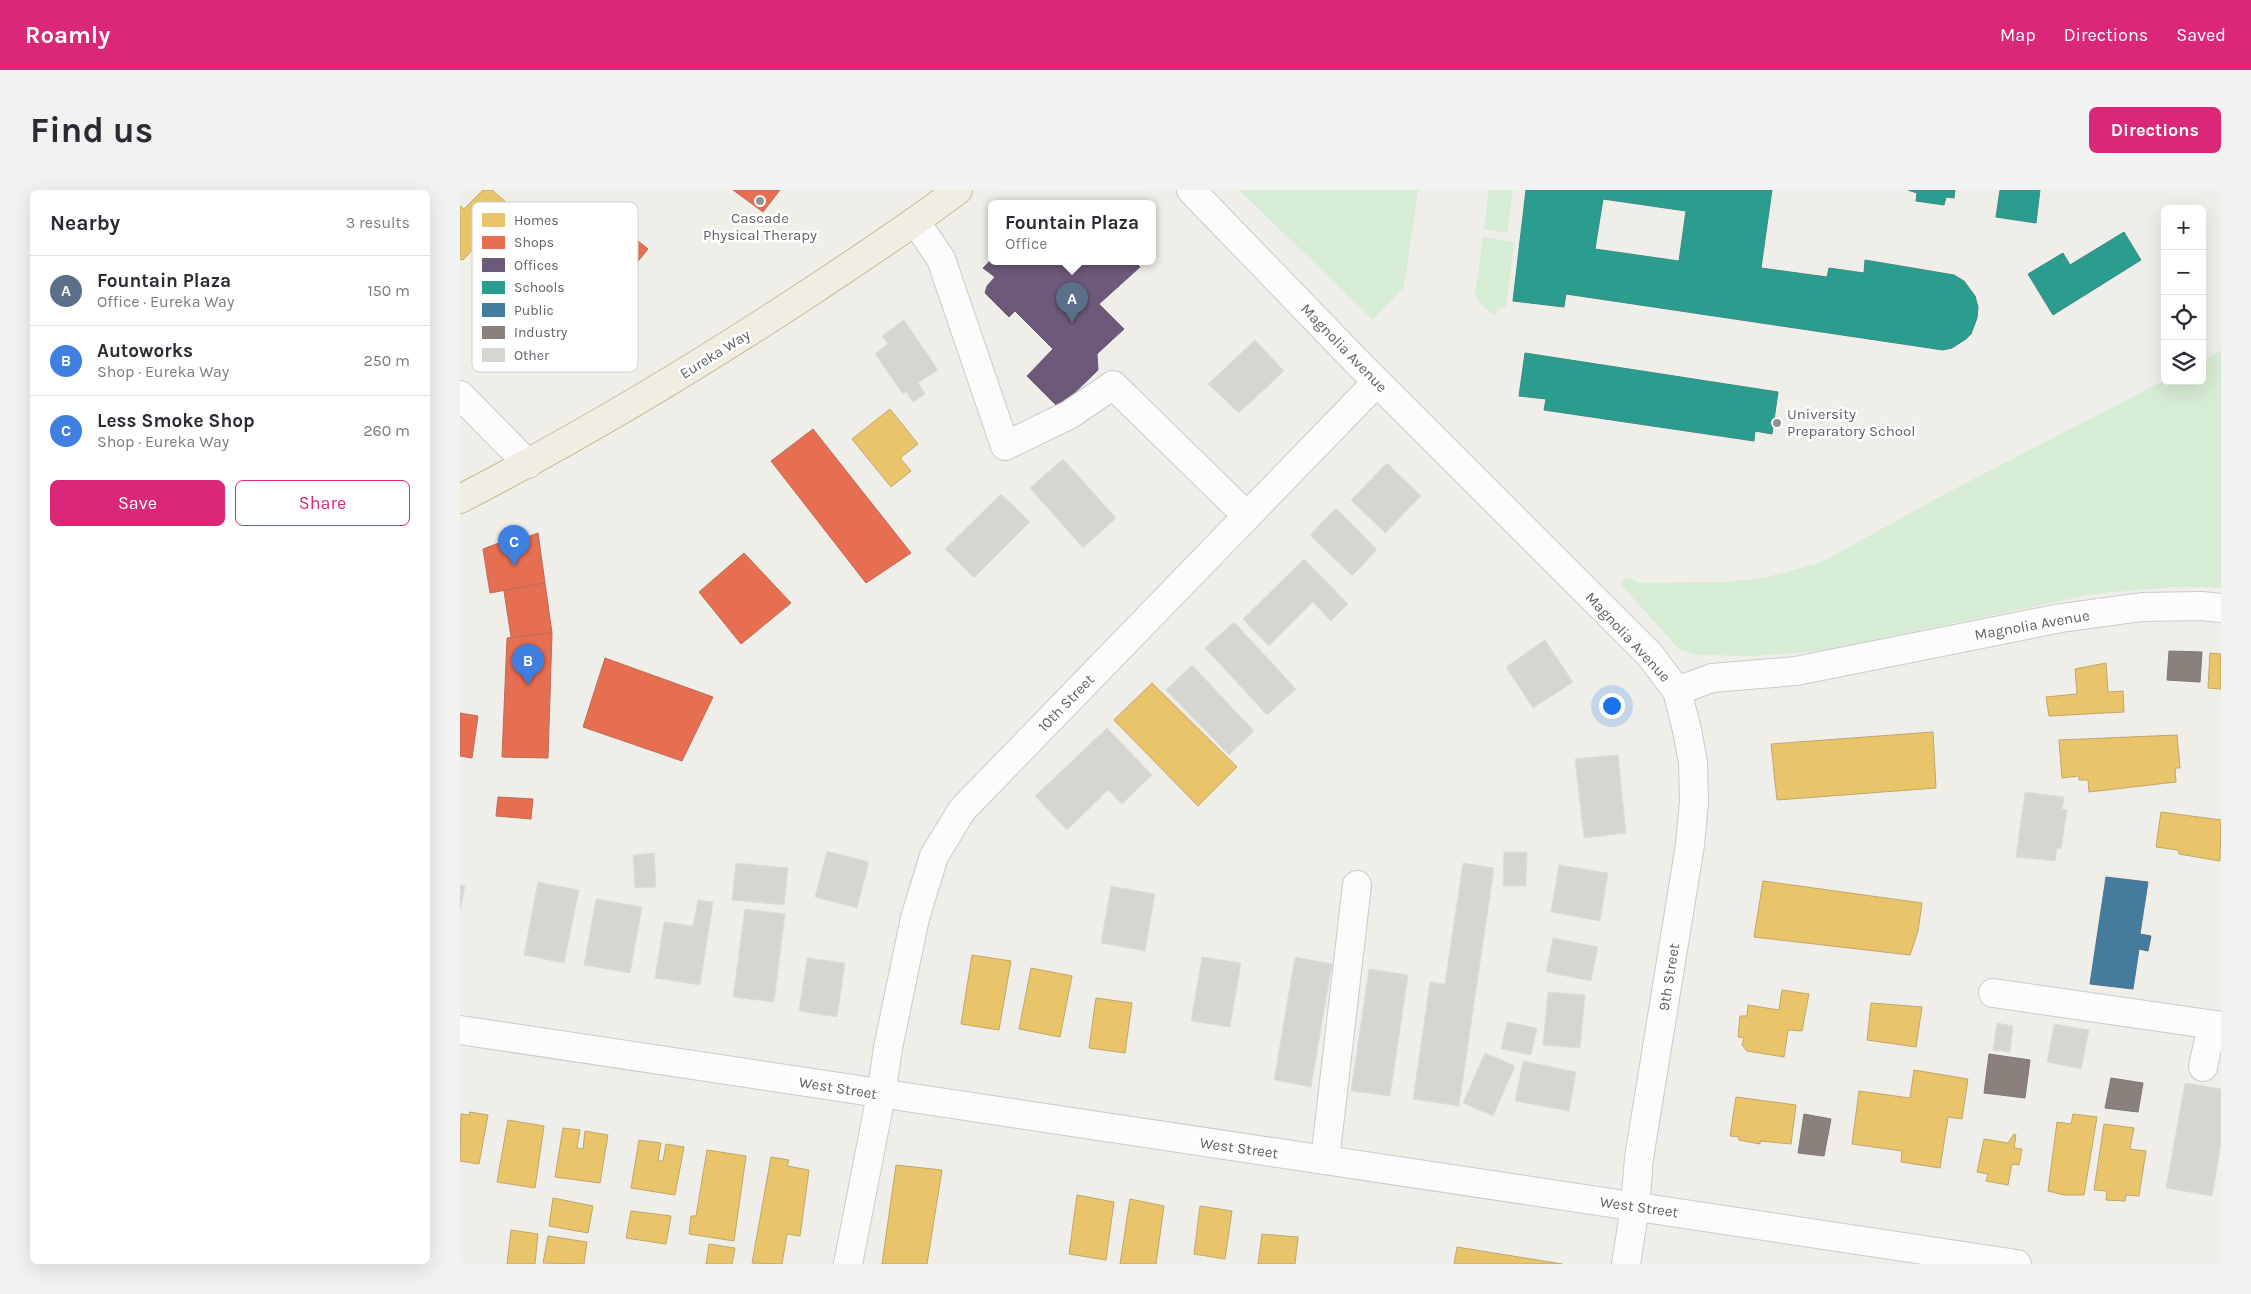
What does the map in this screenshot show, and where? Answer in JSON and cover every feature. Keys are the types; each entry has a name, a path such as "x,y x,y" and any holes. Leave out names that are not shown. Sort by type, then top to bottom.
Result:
{"highway":[{"name":"Eureka Way","path":"460,499 528,464 743,337 916,222 958,190"}],"street":[{"name":"Magnolia Avenue","path":"1191,190 1377,382 1650,655 1677,691 1712,678 1796,671 2061,618 2142,607 2202,606 2221,608"},
{"path":"916,222 941,258 1005,446 1069,415 1113,385 1247,516"},
{"name":"10th Street","path":"848,1264 888,1048 915,918 934,856 950,828 962,810 1377,382"},
{"path":"460,395 528,464"},
{"name":"9th Street","path":"1626,1264 1635,1207 1639,1158 1689,851 1692,819 1693,762 1677,691"},
{"path":"1325,1160 1357,885"},
{"path":"1994,993 2216,1025 2203,1067"},
{"name":"West Street","path":"460,1030 2017,1264"}],"green space":[{"path":"1239,190 1418,190 1404,287 1373,320"},
{"path":"1489,190 1513,190 1507,233 1484,229"},
{"path":"1483,237 1514,242 1506,307 1498,309 1495,316 1479,303 1475,295"},
{"path":"2221,351 2221,588 2173,587 2094,594 1821,651 1753,656 1698,655 1680,650 1621,585 1623,580 1631,578 1638,583 1725,582 1763,578 1820,563 1943,495 2161,382 2161,385 2206,385 2206,359"}],"building: Homes":[{"path":"483,190 492,190 506,202 472,202 472,250 463,260 460,259 460,206 464,209"},
{"path":"890,409 918,444 900,458 911,471 891,487 852,439"},
{"path":"2210,653 2221,654 2221,689 2208,688"},
{"path":"2106,663 2108,692 2123,691 2124,712 2049,716 2046,697 2077,694 2075,669"},
{"path":"1152,683 1237,767 1198,806 1114,720"},
{"path":"1933,732 1936,788 1777,800 1771,744"},
{"path":"2177,735 2180,768 2175,768 2176,782 2089,792 2088,780 2079,780 2079,776 2062,778 2059,740"},
{"path":"2161,812 2221,820 2220,861 2179,854 2178,850 2156,847"},
{"path":"1763,881 1922,903 1918,931 1910,955 1754,937"},
{"path":"972,955 1011,961 999,1030 961,1024"},
{"path":"1031,968 1072,976 1060,1037 1019,1029"},
{"path":"1782,990 1809,994 1802,1031 1788,1030 1784,1057 1747,1051 1742,1045 1744,1038 1738,1037 1740,1016 1747,1016 1748,1005 1779,1010"},
{"path":"1096,998 1132,1003 1125,1053 1089,1048"},
{"path":"1871,1003 1922,1007 1916,1047 1867,1040"},
{"path":"1914,1070 1968,1079 1962,1119 1948,1117 1940,1168 1901,1162 1902,1151 1852,1144 1859,1091 1910,1098"},
{"path":"1736,1097 1796,1105 1791,1144 1760,1141 1760,1144 1739,1140 1739,1137 1730,1136"},
{"path":"470,1112 488,1115 479,1164 460,1161 461,1114 469,1115"},
{"path":"2073,1114 2097,1117 2084,1195 2064,1195 2048,1191 2057,1122 2071,1124"},
{"path":"508,1120 544,1126 535,1188 497,1182"},
{"path":"2104,1124 2134,1128 2130,1149 2146,1151 2139,1196 2126,1195 2125,1201 2106,1200 2107,1191 2094,1190"},
{"path":"563,1128 580,1130 577,1148 583,1149 585,1131 608,1135 600,1183 555,1177"},
{"path":"2014,1134 2016,1135 2014,1148 2022,1149 2019,1165 2012,1164 2008,1185 1986,1181 1988,1174 1977,1172 1984,1139 2008,1143"},
{"path":"639,1140 661,1143 658,1161 663,1161 666,1144 684,1147 675,1195 631,1188"},
{"path":"707,1150 746,1156 734,1241 689,1234 691,1216 696,1216"},
{"path":"771,1157 789,1160 787,1166 809,1170 800,1236 787,1234 782,1264 752,1263"},
{"path":"896,1165 942,1170 927,1264 882,1264"},
{"path":"1077,1195 1114,1202 1106,1260 1069,1254"},
{"path":"553,1198 593,1206 588,1233 549,1226"},
{"path":"1130,1199 1164,1206 1156,1264 1120,1264"},
{"path":"1200,1206 1232,1211 1225,1259 1194,1254"},
{"path":"631,1211 671,1216 666,1244 626,1238"},
{"path":"511,1230 538,1234 535,1264 507,1264"},
{"path":"1262,1234 1298,1237 1295,1264 1258,1264"},
{"path":"548,1236 587,1242 584,1264 543,1263"},
{"path":"709,1244 735,1248 732,1264 706,1264"},
{"path":"1457,1247 1562,1264 1454,1264"}],"building: Shops":[{"name":"Cascade Physical Therapy","path":"733,190 780,190 763,212"},
{"path":"638,241 648,249 638,261"},
{"path":"813,429 911,553 866,583 771,461"},
{"path":"538,533 545,583 490,593 483,549 517,536 519,540"},
{"path":"744,553 791,603 741,644 699,592"},
{"path":"545,583 552,633 511,637 504,591"},
{"path":"552,633 548,758 502,757 507,638"},
{"path":"605,658 713,697 682,761 583,727"},
{"path":"460,713 478,716 472,758 460,756"},
{"path":"498,797 533,799 531,819 496,816"}],"building: Offices":[{"path":"988,263 988,265 1138,265 1140,267 1099,304 1124,329 1097,354 1098,370 1059,408 1027,376 1053,349 1015,311 1009,317 985,293 987,286 995,277 983,268"}],"building: Schools":[{"path":"1526,190 1772,190 1761,268 1827,277 1829,268 1864,273 1865,260 1954,275 1964,281 1975,296 1978,307 1977,318 1971,334 1952,348 1943,350 1566,294 1564,307 1513,301","holes":["1603,199 1686,211 1679,261 1595,249"]},
{"path":"1908,190 1955,190 1954,198 1946,197 1944,205 1916,201 1917,193"},
{"path":"2000,190 2040,190 2036,223 1996,217"},
{"path":"2124,232 2141,260 2053,315 2028,274 2063,253 2070,265"},
{"path":"1525,353 1778,392 1772,434 1755,431 1754,441 1544,410 1546,399 1519,396"}],"building: Public":[{"path":"2106,877 2148,882 2140,934 2151,936 2148,951 2139,949 2133,989 2090,984"}],"building: Industry":[{"path":"2169,651 2202,652 2200,682 2167,680"},
{"path":"1989,1054 2030,1060 2025,1098 1984,1093"},
{"path":"2111,1078 2143,1083 2138,1112 2105,1108"},
{"path":"1804,1114 1831,1119 1824,1156 1798,1153"}],"building: Other":[{"path":"904,320 938,370 918,383 925,394 913,402 906,392 903,394 875,354 888,344 882,336"},
{"path":"1255,340 1284,371 1239,413 1208,384"},
{"path":"1063,459 1116,518 1083,548 1030,488"},
{"path":"1387,463 1421,496 1385,533 1351,500"},
{"path":"1001,494 1030,522 974,578 945,549"},
{"path":"1336,508 1377,550 1352,576 1310,535"},
{"path":"1304,559 1348,604 1331,621 1313,602 1269,646 1243,619"},
{"path":"1234,622 1296,689 1267,715 1205,648"},
{"path":"1545,640 1573,682 1533,708 1506,667"},
{"path":"1192,665 1254,731 1229,755 1166,690"},
{"path":"1107,728 1152,775 1122,804 1108,790 1067,830 1035,796"},
{"path":"1618,755 1626,833 1584,838 1575,759"},
{"path":"2025,792 2064,797 2062,809 2067,810 2061,849 2057,848 2055,861 2016,857"},
{"path":"827,851 869,862 857,908 815,897"},
{"path":"1504,852 1527,852 1526,886 1503,886"},
{"path":"654,853 656,887 635,888 633,855"},
{"path":"736,863 788,868 784,905 732,900"},
{"path":"1463,863 1494,868 1459,1106 1413,1099 1430,982 1445,984"},
{"path":"1559,865 1608,873 1600,921 1551,912"},
{"path":"538,882 579,890 564,963 524,955"},
{"path":"460,885 465,886 460,910"},
{"path":"1111,886 1155,894 1145,951 1101,943"},
{"path":"596,899 642,907 630,973 584,965"},
{"path":"698,900 713,902 700,985 655,978 664,922 693,926"},
{"path":"745,909 785,914 774,1002 733,997"},
{"path":"1553,938 1598,947 1591,981 1546,972"},
{"path":"1202,957 1241,963 1230,1027 1191,1021"},
{"path":"1295,957 1332,964 1311,1087 1274,1080"},
{"path":"807,958 845,963 837,1017 799,1011"},
{"path":"1369,969 1408,975 1390,1096 1351,1091"},
{"path":"1548,992 1585,995 1580,1048 1543,1045"},
{"path":"1507,1022 1537,1028 1531,1055 1501,1049"},
{"path":"1997,1023 2013,1026 2010,1052 1993,1050"},
{"path":"2054,1024 2089,1030 2081,1069 2047,1062"},
{"path":"1485,1053 1515,1066 1493,1116 1463,1103"},
{"path":"1523,1061 1576,1072 1569,1111 1515,1101"},
{"path":"2185,1083 2221,1089 2221,1143 2212,1196 2166,1188"}],"place":[{"name":"Cascade Physical Therapy","path":"760,201"},
{"name":"Fountain Plaza","path":"1072,323"},
{"name":"University Preparatory School","path":"1777,423"},
{"name":"Less Smoke Shop","path":"514,566"},
{"name":"Autoworks","path":"528,685"}]}
